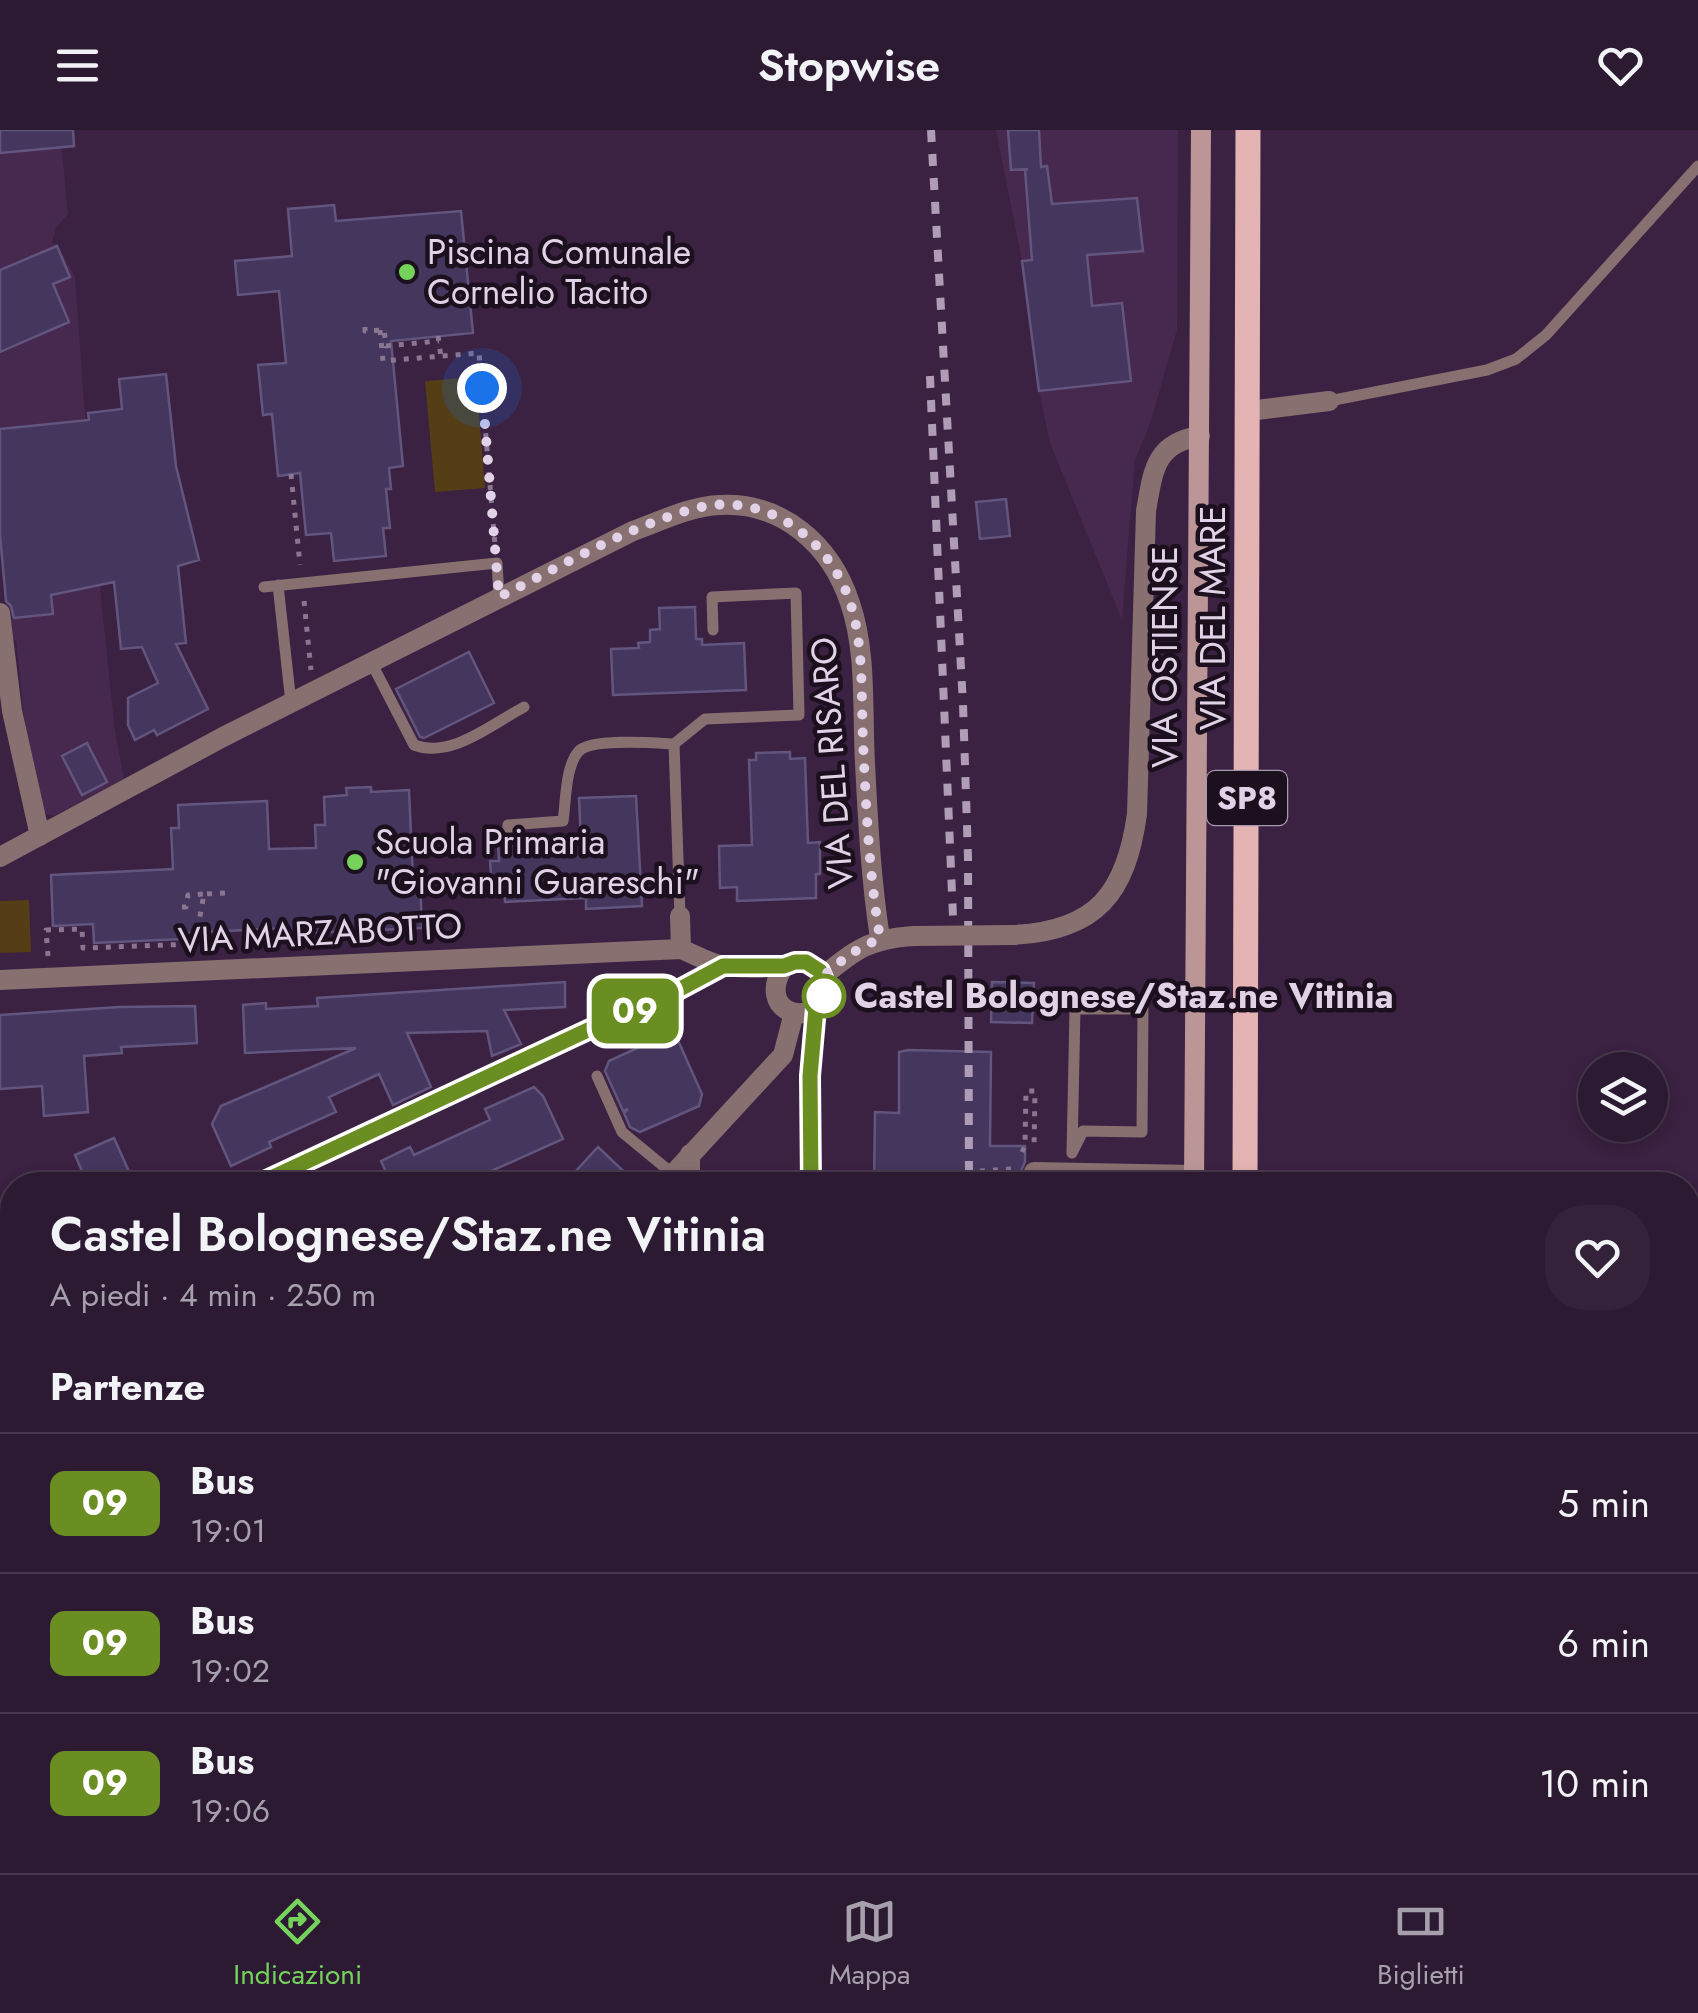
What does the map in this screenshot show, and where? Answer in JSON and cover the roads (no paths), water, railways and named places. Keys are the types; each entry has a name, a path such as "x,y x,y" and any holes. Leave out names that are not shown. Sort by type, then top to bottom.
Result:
{"main road":[{"name":"VIA OSTIENSE","path":"1194,1172 1201,130"},
{"name":"VIA DEL MARE","path":"1245,1172 1248,130"}],"street":[{"path":"1248,412 1329,401"},
{"path":"822,977 850,954 880,938 1044,932 1084,917 1114,890 1128,863 1137,814 1146,511 1161,455 1184,438 1200,436"},
{"name":"VIA DEL RISARO","path":"0,857 291,703 312,682 371,662 632,531 695,508 742,506 772,512 798,526 820,548 851,605 870,861 880,938"},
{"path":"0,613 12,711 40,836"},
{"path":"680,916 680,949 723,966 806,962 820,971 824,996 816,1008 811,1062 811,1172"},
{"name":"VIA MARZABOTTO","path":"0,980 680,949"},
{"path":"284,1172 570,1038 652,1004 723,966"},
{"path":"784,966 774,981 775,997 782,1007 794,1013 816,1008"},
{"path":"680,1172 690,1154 783,1055 794,1013"},
{"path":"783,1055 811,1062"},
{"path":"1034,1172 1072,1163 1137,1172"}],"lane":[{"path":"1329,401 1488,370 1516,359 1546,335 1698,166"},
{"path":"291,703 271,586 497,563 499,597"},
{"path":"507,838 508,825 564,822 572,766 579,751 592,744 674,744 704,719 799,715 796,593 712,597 713,630"},
{"path":"371,662 414,745 429,750 448,748 524,707"},
{"path":"674,744 680,916"},
{"path":"1075,1009 1143,1009 1142,1132 1083,1131 1072,1163 1075,1009"},
{"path":"596,1076 622,1132 665,1172"}],"railway":[{"path":"931,130 963,704 968,857 969,1172"},
{"path":"930,376 954,940"}],"place":[{"name":"Piscina Comunale Cornelio Tacito","path":"407,272"},
{"name":"Scuola Primaria \"Giovanni Guareschi\"","path":"355,862"},
{"name":"Castel Bolognese/Staz.ne Vitinia","path":"824,996"}]}
